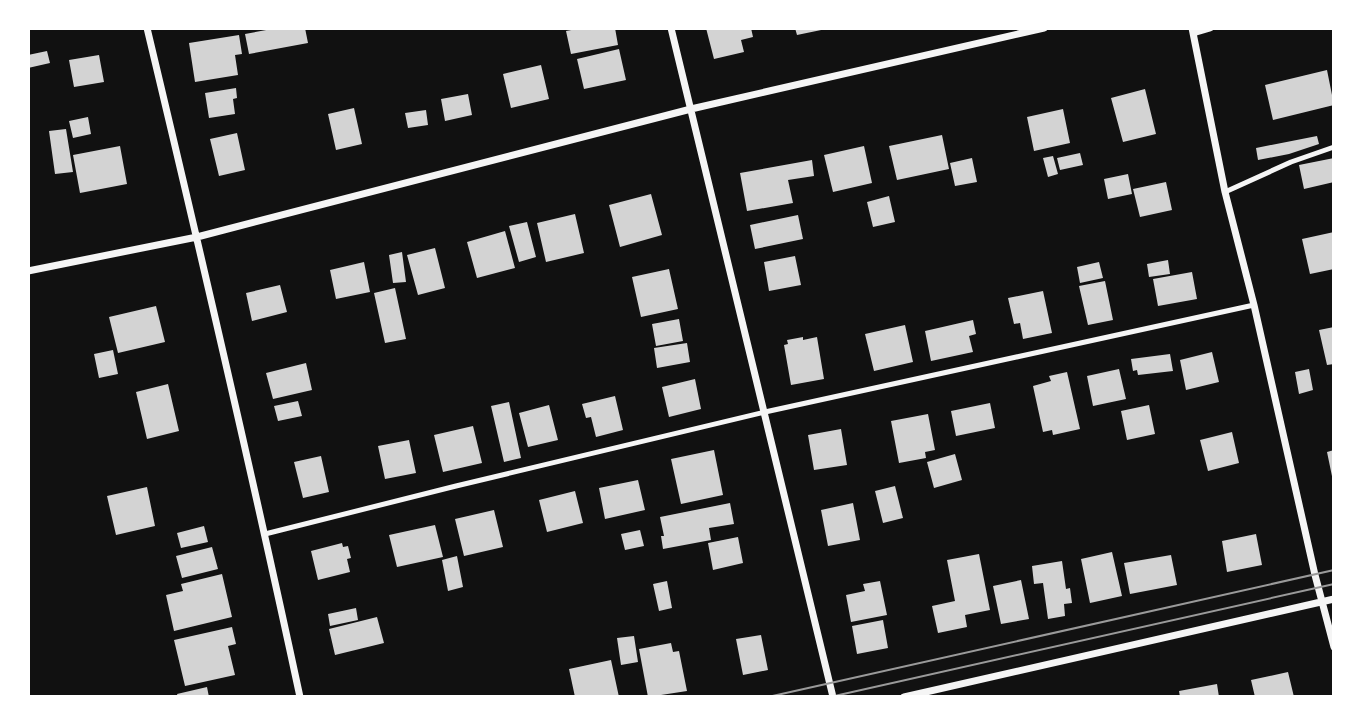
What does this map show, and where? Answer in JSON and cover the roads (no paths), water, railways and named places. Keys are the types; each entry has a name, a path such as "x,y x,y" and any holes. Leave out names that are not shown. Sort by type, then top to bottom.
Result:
{"street":[{"path":"147,28 265,534 300,697"},
{"path":"671,28 834,697"},
{"path":"28,271 197,237 691,109 1044,28"},
{"path":"1210,28 1192,31 1225,192 1334,647"},
{"path":"904,697 1334,598"}],"lane":[{"path":"1225,192 1291,162 1334,147"},
{"path":"265,534 765,412 1254,305"}],"tram line":[{"path":"768,697 1334,570"},
{"path":"830,697 1334,584"}]}
